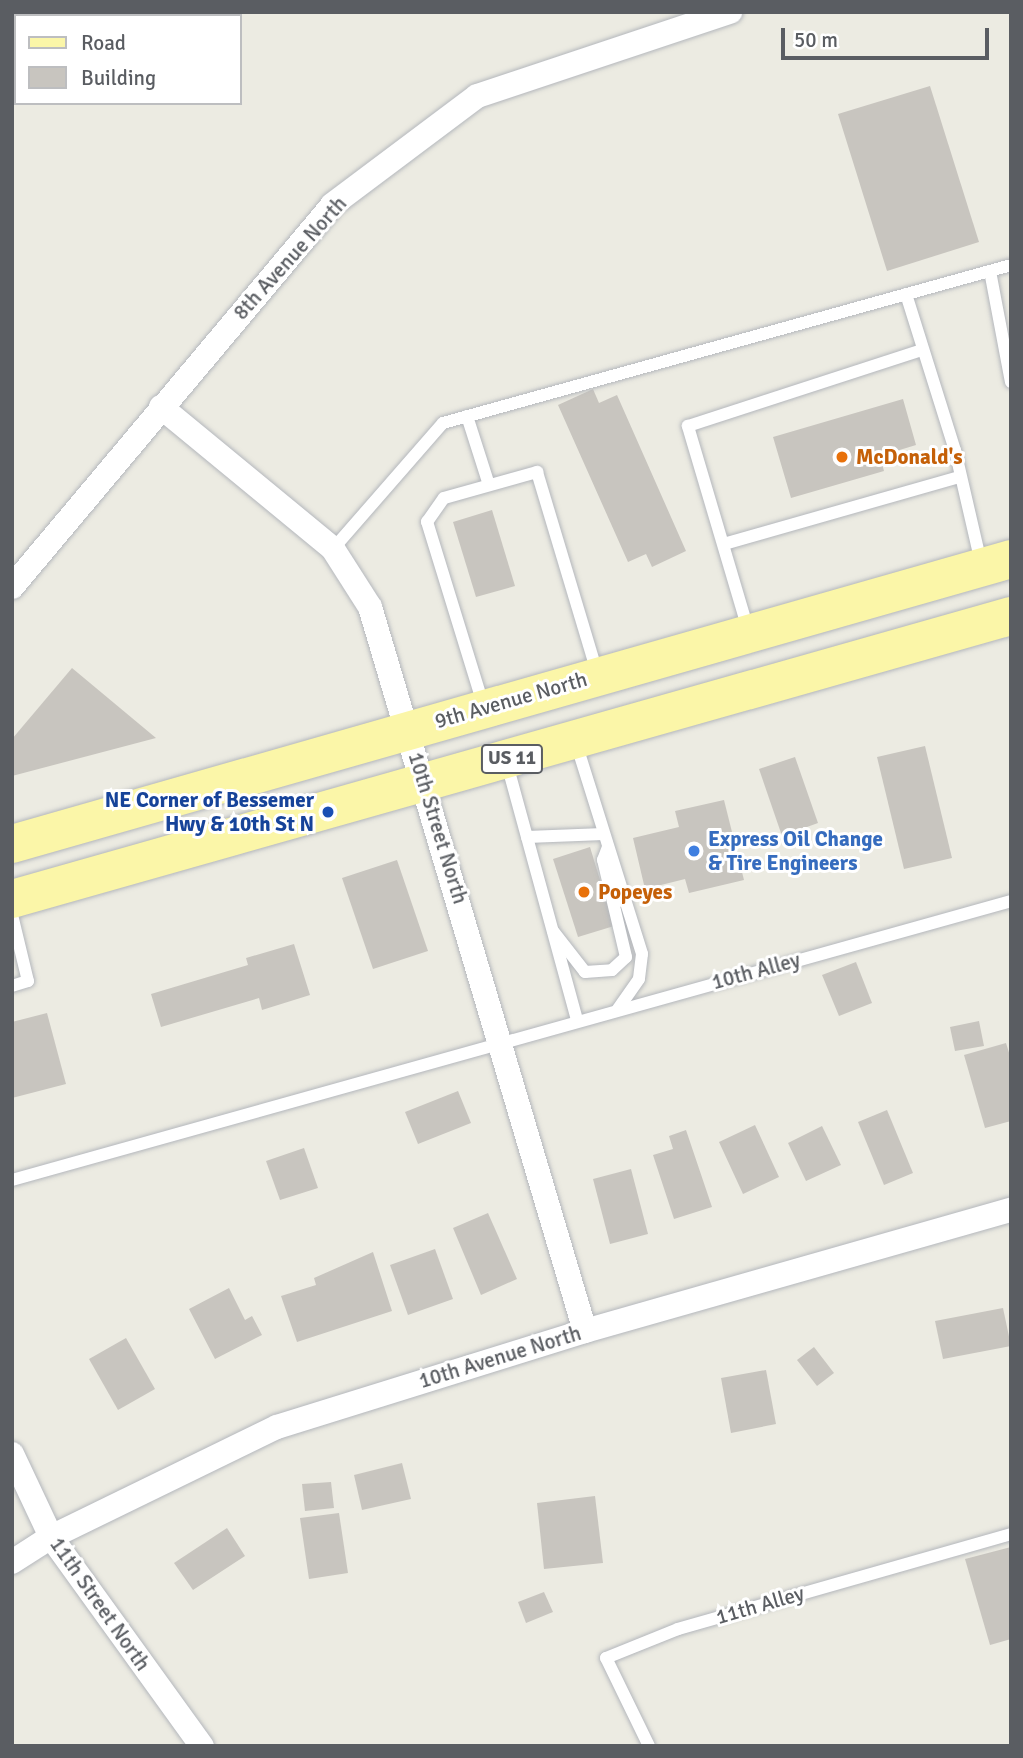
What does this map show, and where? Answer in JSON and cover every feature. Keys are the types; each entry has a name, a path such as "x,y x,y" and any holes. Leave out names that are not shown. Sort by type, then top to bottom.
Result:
{"main road":[{"name":"9th Avenue North","path":"12,844 997,563"},
{"name":"US 11","path":"12,899 426,784 1011,616"}],"street":[{"name":"8th Avenue North","path":"12,587 332,205 477,96 730,12"},
{"name":"10th Street North","path":"161,407 333,549 370,607 426,784 585,1331"},
{"name":"10th Avenue North","path":"12,1562 51,1537 277,1427 585,1331 1011,1210"},
{"name":"11th Street North","path":"12,1454 51,1537 202,1746"}],"lane":[{"path":"333,549 443,423 1011,265"},
{"path":"990,271 1011,382"},
{"path":"906,294 955,450 959,477 997,563"},
{"path":"749,633 688,426 922,350"},
{"path":"467,416 489,485"},
{"path":"484,708 427,522 444,498 489,485 537,472 598,676"},
{"path":"724,544 959,477"},
{"path":"575,741 642,954 639,979 618,1009"},
{"path":"506,761 578,1020"},
{"path":"527,837 606,840"},
{"path":"553,930 585,972 612,970 626,957 603,860 606,840"},
{"name":"10th Alley","path":"12,1180 501,1041 1011,901"},
{"path":"12,915 28,981 12,986"},
{"name":"11th Alley","path":"649,1746 606,1658 678,1629 1011,1534"}],"building":[{"path":"930,86 979,242 887,271 838,114"},
{"path":"593,389 599,403 617,395 686,551 652,567 646,554 628,562 558,405"},
{"path":"903,399 916,445 880,456 884,471 791,498 773,437"},
{"path":"492,510 515,586 476,597 453,522"},
{"path":"72,668 156,738 12,776 12,739"},
{"path":"925,746 952,858 904,869 877,757"},
{"path":"795,757 818,823 782,836 759,769"},
{"path":"724,800 744,880 689,893 685,879 645,889 633,838 679,827 675,811"},
{"name":"Popeyes","path":"590,847 614,926 578,937 553,859"},
{"path":"397,860 428,951 373,969 342,878"},
{"path":"294,944 310,995 262,1010 259,998 161,1027 151,994 248,965 246,958"},
{"path":"856,962 872,1003 839,1016 822,975"},
{"path":"47,1013 66,1084 12,1098 12,1022"},
{"path":"979,1021 984,1046 955,1051 950,1027"},
{"path":"1006,1043 1011,1059 1011,1121 985,1128 964,1055"},
{"path":"458,1091 471,1123 418,1144 405,1112"},
{"path":"887,1110 913,1173 884,1185 858,1122"},
{"path":"755,1125 779,1177 743,1194 719,1142"},
{"path":"822,1126 841,1165 806,1181 788,1143"},
{"path":"686,1130 712,1207 674,1219 653,1155 673,1149 669,1136"},
{"path":"304,1148 318,1188 280,1200 266,1161"},
{"path":"631,1169 648,1234 610,1244 593,1179"},
{"path":"488,1213 517,1279 481,1295 453,1228"},
{"path":"435,1249 453,1299 408,1315 390,1265"},
{"path":"373,1252 392,1311 297,1342 281,1296 316,1285 314,1278"},
{"path":"229,1288 245,1320 252,1316 262,1335 215,1359 189,1309"},
{"path":"1003,1308 1011,1346 943,1359 935,1321"},
{"path":"126,1338 155,1389 118,1410 89,1359"},
{"path":"814,1347 834,1373 817,1386 797,1360"},
{"path":"766,1370 776,1424 731,1433 721,1378"},
{"path":"402,1463 411,1499 362,1510 354,1475"},
{"path":"331,1482 334,1508 305,1511 302,1484"},
{"path":"595,1496 603,1563 544,1569 537,1503"},
{"path":"339,1513 348,1573 309,1579 300,1518"},
{"path":"227,1528 245,1556 193,1590 174,1563"},
{"path":"1011,1547 1011,1639 990,1645 965,1559"},
{"path":"544,1592 553,1612 526,1623 518,1602"}],"place":[{"name":"McDonald's","path":"842,457"},
{"name":"NE Corner of Bessemer Hwy & 10th St N","path":"328,812"},
{"name":"Express Oil Change & Tire Engineers","path":"694,851"},
{"name":"Popeyes","path":"584,892"}]}
